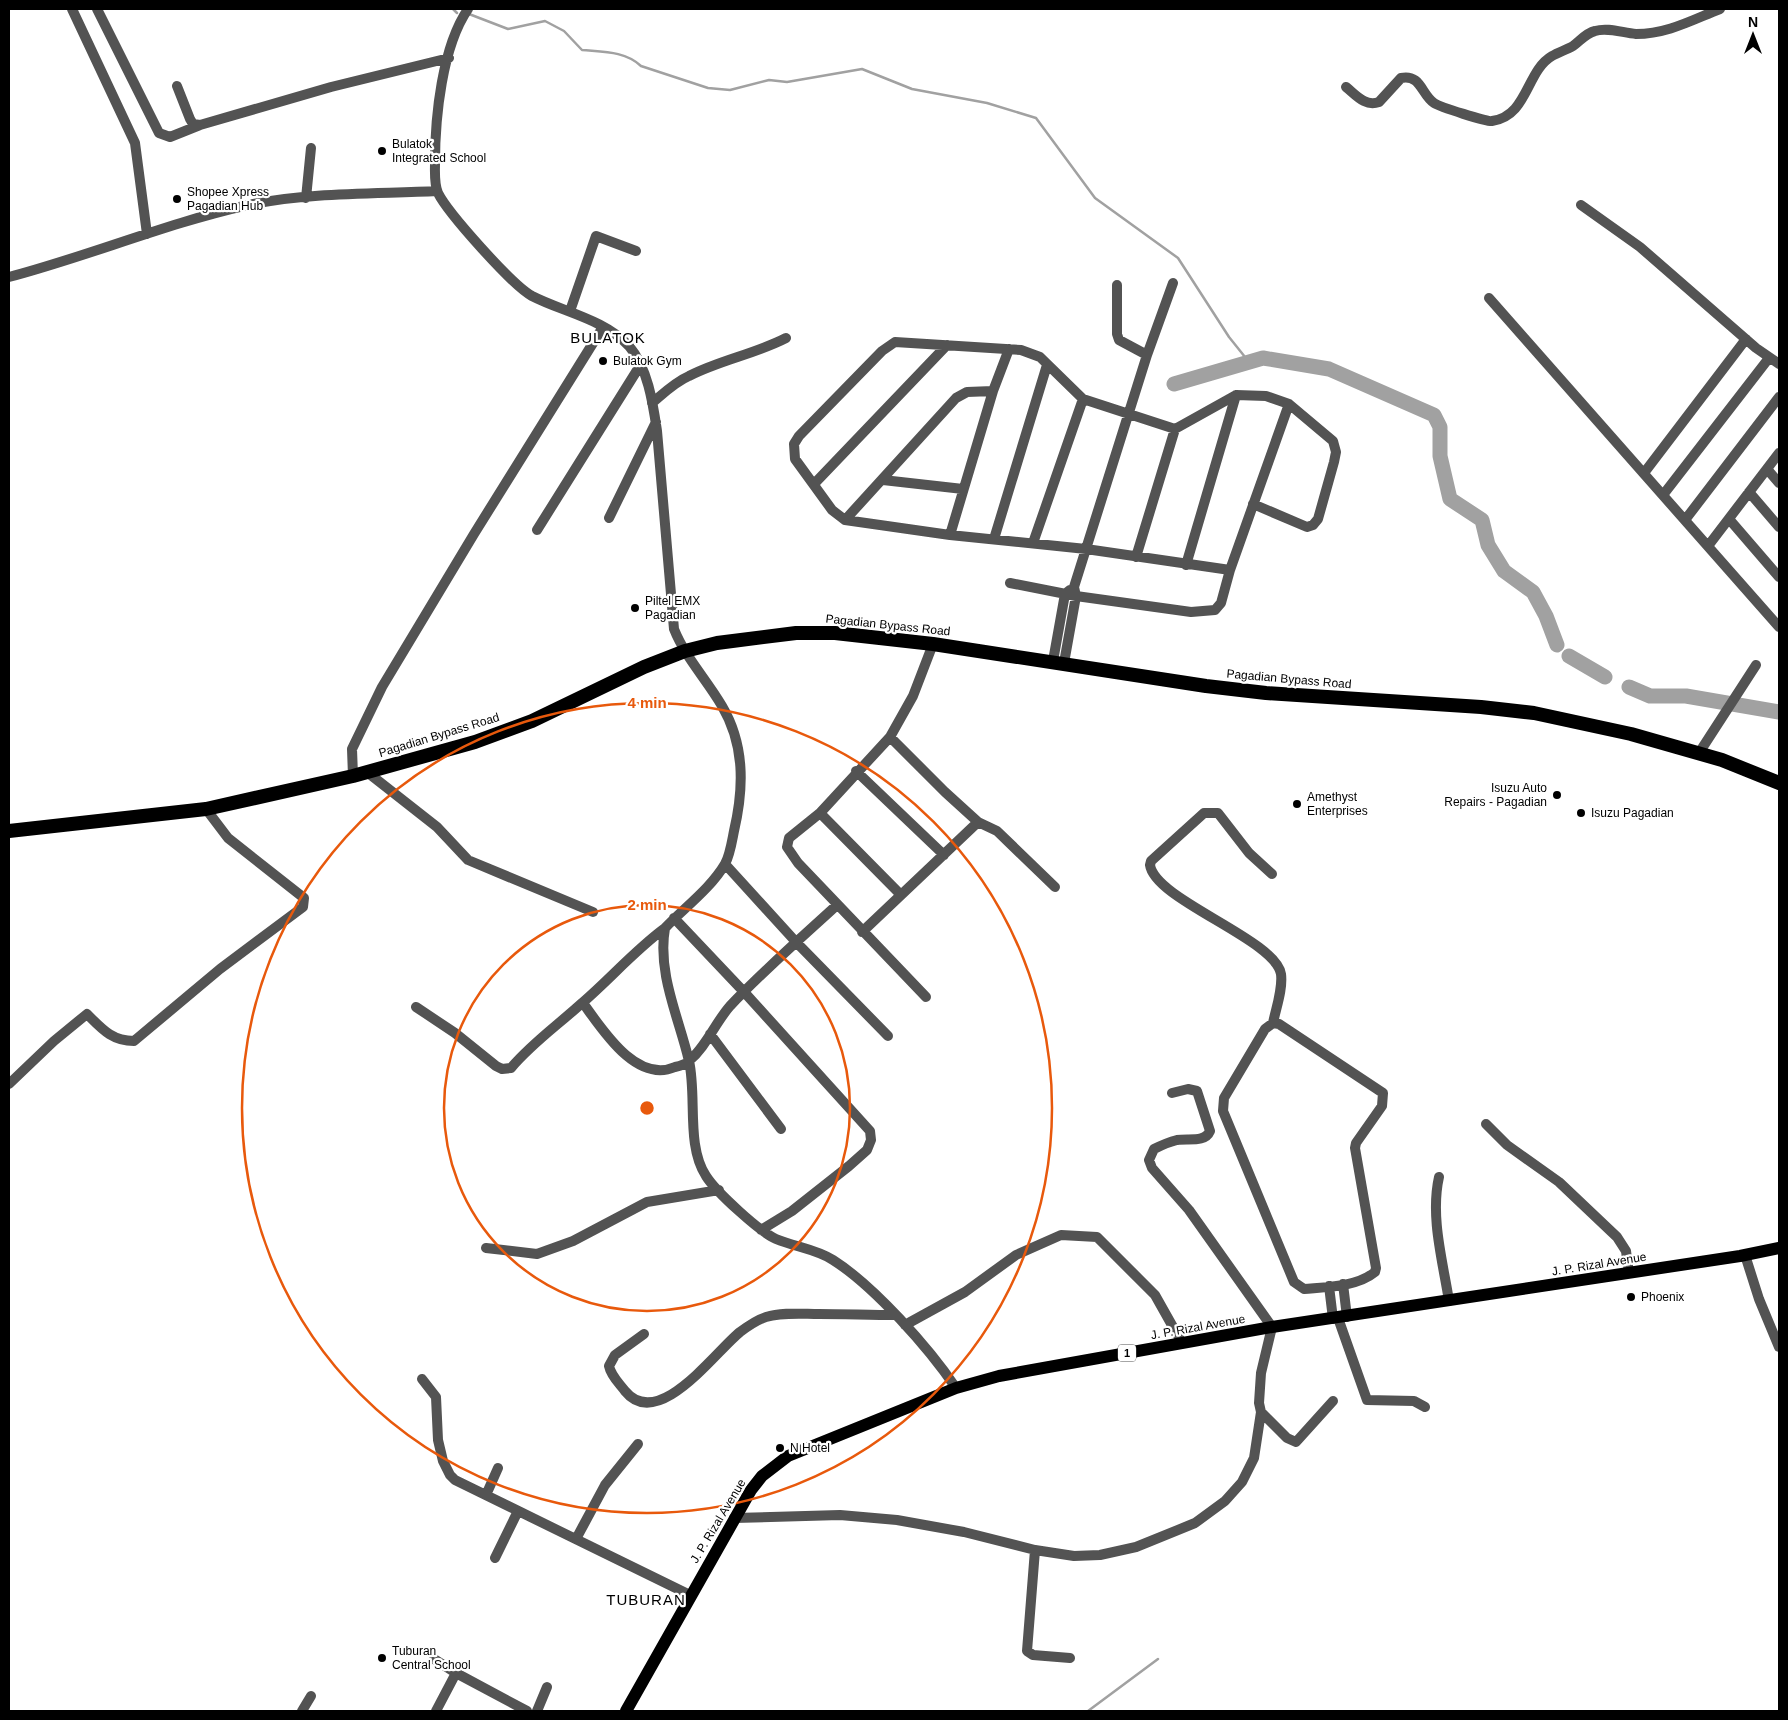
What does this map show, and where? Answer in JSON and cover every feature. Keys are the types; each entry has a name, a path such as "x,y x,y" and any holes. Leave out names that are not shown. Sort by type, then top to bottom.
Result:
{"highway":[{"name":"Pagadian Bypass Road","path":"9,831 206,809 353,776 475,742 532,722 644,667 685,651 717,644 796,633 835,632 934,644 1206,686 1257,692 1481,707 1534,713 1594,724 1699,753 1722,760 1779,783"}],"main road":[{"name":"J. P. Rizal Avenue","path":"626,1711 734,1518 762,1476 788,1456 956,1388 999,1376 1272,1327 1745,1255 1779,1248"}],"street":[{"path":"72,9 135,143 147,234"},
{"path":"97,9 158,133 170,137 200,125 332,87 449,58"},
{"path":"416,1007 456,1033 496,1066 506,1069 511,1068 536,1041 583,1003 649,940 665,928 725,864 740,804 741,772 739,750 734,729 723,707 685,651 677,635 672,615 656,422 640,364 629,346 603,328 570,311 532,296 518,286 463,226 437,191 435,160 442,87 460,21 468,9"},
{"path":"1346,87 1366,104 1373,104 1379,102 1401,78 1412,78 1417,81 1430,100 1437,105 1482,120 1498,120 1509,114 1522,102 1537,72 1545,62 1594,31 1604,29 1636,34 1669,30 1720,9"},
{"path":"177,86 190,119 193,124 200,125"},
{"path":"306,198 311,148"},
{"path":"9,277 188,220 250,205 306,198 437,191"},
{"path":"1581,205 1640,246 1746,339 1779,364"},
{"path":"570,311 596,236 636,251"},
{"path":"1058,662 1072,592 1173,282"},
{"path":"1117,285 1117,334 1119,340 1148,355"},
{"path":"1489,298 1779,627"},
{"path":"353,776 352,748 382,687 474,534 603,328"},
{"path":"652,403 671,386 689,376 747,355 786,338"},
{"path":"1644,473 1746,339"},
{"path":"1175,429 1083,399 1032,353 1009,349 904,342 889,346 799,436 794,444 795,459 832,510 845,520 950,535 1086,549 1230,570"},
{"path":"814,484 947,345"},
{"path":"950,535 993,391 1009,349"},
{"path":"1663,495 1769,358"},
{"path":"538,530 640,364"},
{"path":"994,539 1047,365"},
{"path":"845,520 956,398 967,392 993,391"},
{"path":"1186,565 1236,395"},
{"path":"1136,557 1175,429 1236,395 1266,396 1288,404 1334,441 1336,452 1318,519 1313,525 1299,525 1253,504"},
{"path":"1685,520 1779,397"},
{"path":"1033,543 1083,399"},
{"path":"1010,583 1207,612 1215,610 1221,602 1230,570 1288,404"},
{"path":"609,518 656,422"},
{"path":"1708,546 1779,453"},
{"path":"1767,469 1779,483"},
{"path":"883,480 963,489"},
{"path":"1749,492 1779,527"},
{"path":"1729,519 1779,577"},
{"path":"926,997 862,932 790,853 787,847 789,838 820,813 856,771 890,737 913,696 934,644"},
{"path":"1699,753 1756,665"},
{"path":"890,737 945,792 978,822 997,831 1055,887"},
{"path":"856,771 944,855"},
{"path":"367,772 438,827 468,860 594,912"},
{"path":"9,1084 54,1041 87,1014 113,1038 122,1041 134,1041 220,969 303,907 304,898 240,848 222,831 206,809"},
{"path":"1272,874 1258,863 1218,813 1214,811 1204,813 1151,861 1150,866 1157,879 1169,890 1224,924 1278,963 1281,975 1273,1023"},
{"path":"820,813 901,895"},
{"path":"862,932 978,822"},
{"path":"725,864 796,942 888,1036"},
{"path":"583,1003 613,1043 640,1065 670,1070 689,1062 730,1007 796,942 837,905"},
{"path":"674,918 745,992 870,1131 871,1140 867,1150 803,1203 761,1230"},
{"path":"665,928 663,959 689,1062 696,1149 706,1176 761,1230 774,1238 832,1259 846,1269 896,1315 943,1369 956,1388"},
{"path":"1273,1023 1279,1024 1383,1093 1382,1106 1356,1142 1355,1148 1376,1268 1375,1272 1367,1277 1343,1284 1304,1290 1294,1282 1223,1111 1224,1098 1265,1028 1273,1023"},
{"path":"710,1034 781,1129"},
{"path":"734,1518 840,1515 897,1520 964,1532 1035,1550 1074,1556 1100,1555 1136,1547 1195,1523 1237,1490 1254,1458 1261,1412 1259,1403 1261,1374 1272,1327 1188,1210 1152,1168 1149,1160 1154,1149 1175,1140 1203,1138 1210,1131 1198,1091 1188,1089 1172,1093"},
{"path":"1486,1124 1507,1145 1559,1182 1617,1237 1626,1251 1629,1273"},
{"path":"1439,1177 1436,1193 1436,1213 1449,1301"},
{"path":"486,1248 537,1254 573,1241 647,1202 719,1190"},
{"path":"905,1326 965,1292 1016,1255 1060,1235 1097,1237 1155,1295 1182,1343"},
{"path":"1745,1255 1762,1308 1779,1347"},
{"path":"1339,1318 1343,1284"},
{"path":"1329,1286 1367,1400 1414,1400 1424,1407"},
{"path":"644,1334 615,1355 609,1366 612,1374 628,1394 636,1402 642,1403 659,1401 669,1396 708,1365 738,1333 752,1323 767,1317 802,1314 896,1315"},
{"path":"422,1379 436,1397 436,1432 441,1455 450,1475 455,1480 690,1595"},
{"path":"1261,1412 1287,1438 1296,1442 1332,1401"},
{"path":"576,1540 605,1484 638,1444"},
{"path":"486,1495 498,1468"},
{"path":"495,1558 518,1512"},
{"path":"1035,1550 1027,1651 1033,1656 1070,1658"},
{"path":"434,1659 527,1711"},
{"path":"436,1711 456,1673"},
{"path":"536,1711 547,1687"},
{"path":"302,1711 312,1696"}],"waterway":[{"path":"453,9 457,13"},
{"path":"469,14 508,29 545,21 564,31 582,50 606,52 628,57 641,66 708,88 730,90 769,80 787,82 862,69 912,89 987,103 1036,118 1095,198 1178,258 1229,337 1249,362"},
{"path":"1174,384 1263,358 1329,369 1434,415 1440,427 1440,456 1450,499 1482,520 1488,545 1504,571 1533,592 1546,616 1557,645"},
{"path":"1569,656 1605,677"},
{"path":"1629,687 1650,696 1686,696 1779,712"},
{"path":"1088,1711 1158,1659"}],"place":[{"name":"Bulatok Integrated School","path":"382,151"},
{"name":"Shopee Xpress Pagadian Hub","path":"177,199"},
{"name":"Bulatok Gym","path":"603,361"},
{"name":"Piltel EMX Pagadian","path":"635,608"},
{"name":"Isuzu Auto Repairs - Pagadian","path":"1557,795"},
{"name":"Amethyst Enterprises","path":"1297,804"},
{"name":"Isuzu Pagadian","path":"1581,813"},
{"name":"Phoenix","path":"1631,1297"},
{"name":"N Hotel","path":"780,1448"},
{"name":"Tuburan Central School","path":"382,1658"}],"district":[{"name":"BULATOK","path":"608,338"},
{"name":"TUBURAN","path":"646,1600"}]}
